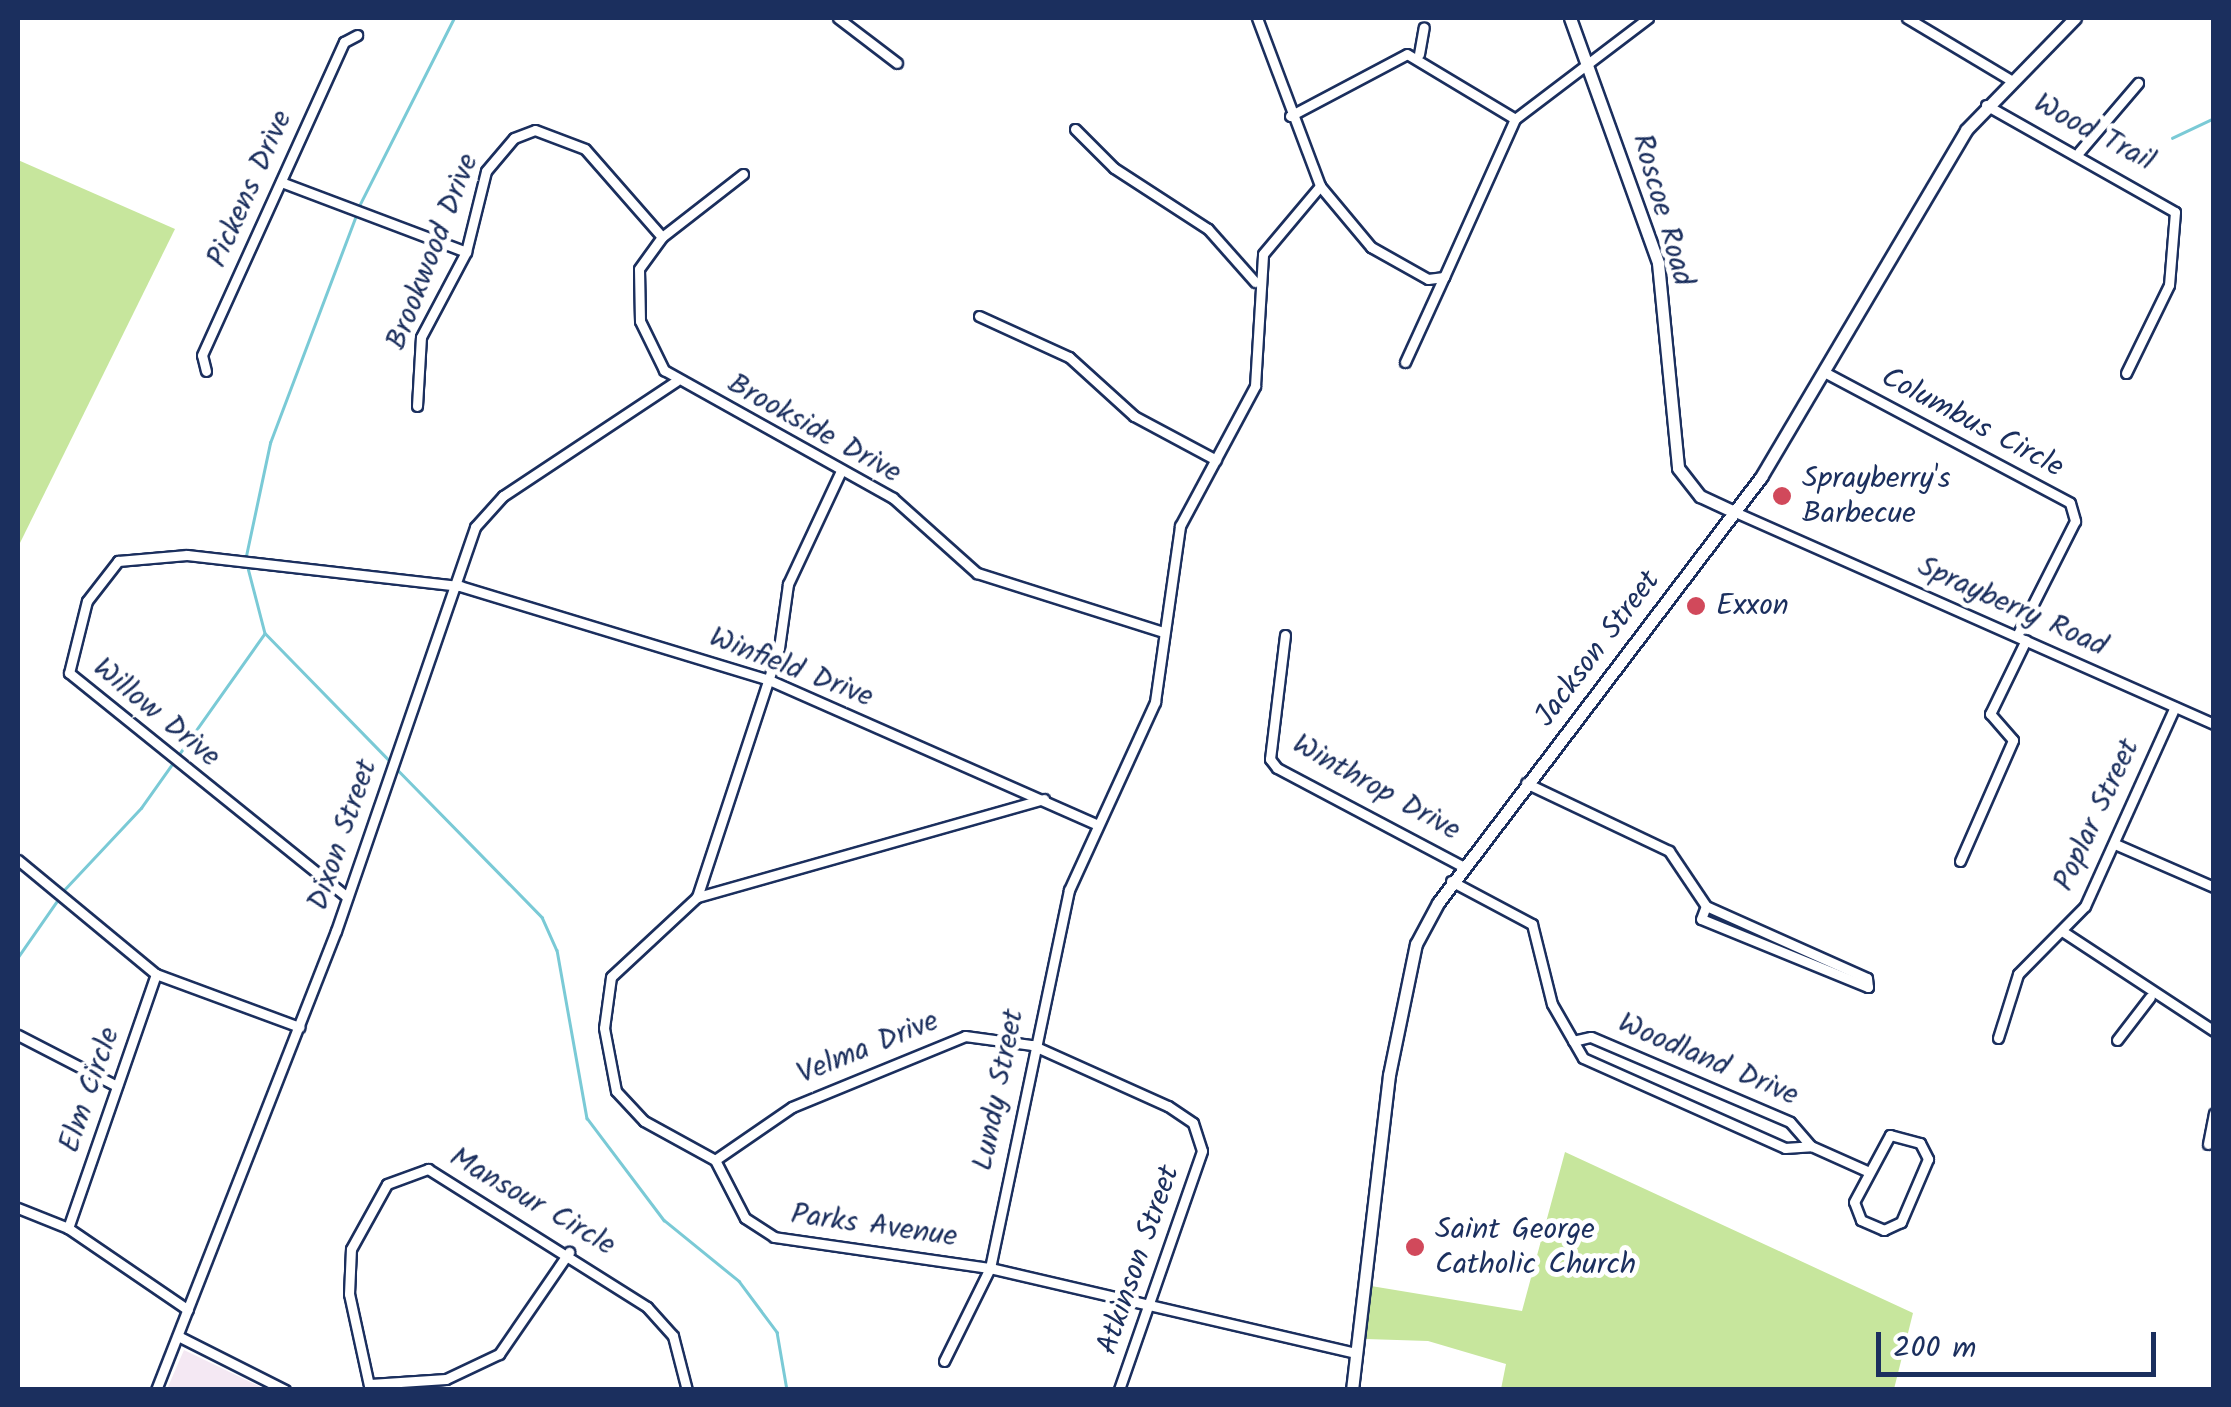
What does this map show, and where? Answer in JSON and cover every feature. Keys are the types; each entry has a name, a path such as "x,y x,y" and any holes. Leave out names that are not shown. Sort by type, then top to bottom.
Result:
{"main road":[{"name":"Roscoe Road","path":"1570,18 1658,263 1678,468 1700,496 1734,512"},
{"name":"Jackson Street","path":"1352,1390 1401,1005 1416,944 1460,865 1734,512 1826,373 1941,166 1986,104 2075,18"}],"street":[{"path":"838,18 897,63"},
{"path":"1258,18 1290,116 1320,186 1371,248 1414,276 1444,276"},
{"path":"1405,362 1516,119 1648,18"},
{"path":"1907,18 2008,80"},
{"path":"1418,54 1424,26"},
{"name":"Pickens Drive","path":"206,372 202,355 344,42 357,35"},
{"path":"1290,116 1398,56 1418,54 1516,119"},
{"path":"2078,152 2138,83"},
{"name":"Wood Trail","path":"1986,104 2078,152 2175,212 2169,286 2126,372"},
{"path":"1075,129 1114,168 1208,229 1255,282"},
{"name":"Brookwood Drive","path":"417,406 421,337 466,252 496,153 534,130 585,148 662,237"},
{"name":"Brookside Drive","path":"743,174 662,237 639,269 636,295 646,342 676,381 893,498 977,573 1163,632"},
{"path":"282,182 466,252"},
{"name":"Lundy Street","path":"944,1361 990,1268 1050,956 1095,824 1155,702 1180,526 1254,386 1255,282 1271,236 1320,186"},
{"path":"979,316 1070,357 1134,416 1216,460"},
{"name":"Columbus Circle","path":"1826,373 2070,503 2075,520 1990,714 2013,740 1960,861"},
{"name":"Dixon Street","path":"156,1390 299,1027 487,508 676,381"},
{"path":"698,897 768,680 788,584 841,471"},
{"name":"Sprayberry Road","path":"1734,512 2214,724"},
{"name":"Willow Drive","path":"347,898 78,684 67,658 73,637 104,574 141,553 460,586"},
{"name":"Winfield Drive","path":"460,586 768,680 1046,798 1095,824"},
{"name":"Winthrop Drive","path":"1285,635 1270,758 1277,768 1460,865"},
{"name":"Poplar Street","path":"1998,1038 2018,974 2062,931 2115,844 2175,707"},
{"path":"1526,783 1669,851 1706,906 1867,978 1868,987 1700,920 1706,906"},
{"path":"715,1160 644,1121 616,1092 605,1039 611,977 698,897 1046,798"},
{"path":"2115,844 2214,887"},
{"path":"18,860 156,974 299,1027"},
{"name":"Woodland Drive","path":"1450,880 1529,920 1573,1041 1590,1062 1791,1150 1811,1146"},
{"path":"2062,931 2150,996 2214,1031"},
{"name":"Elm Circle","path":"68,1228 156,974"},
{"path":"2117,1040 2150,996"},
{"path":"18,1035 116,1086"},
{"name":"Velma Drive","path":"715,1160 792,1107 926,1046 966,1036 1032,1045 1168,1106 1193,1122 1202,1146"},
{"name":"Woodland Drive","path":"1573,1041 1592,1037 1790,1122 1811,1146 1867,1172"},
{"path":"2208,1144 2214,1114"},
{"path":"1890,1135 1927,1150 1890,1229 1855,1212 1867,1172 1890,1135"},
{"name":"Atkinson Street","path":"1119,1390 1155,1306 1202,1146"},
{"name":"Parks Avenue","path":"715,1160 746,1218 774,1237 990,1268 1356,1353"},
{"name":"Mansour Circle","path":"370,1387 348,1266 387,1184 428,1169 569,1252 673,1336 686,1390"},
{"path":"18,1208 68,1228 188,1310"},
{"path":"370,1387 446,1379 499,1354 569,1252"},
{"path":"178,1336 285,1390"}],"shaded area":[{"path":"184,1350 265,1389 167,1389"}],"green space":[{"path":"18,160 175,229 18,547"},
{"path":"1565,1152 1913,1313 1894,1389 1501,1389 1506,1364 1428,1341 1366,1339 1371,1286 1522,1311"}],"waterway":[{"path":"360,204 454,18"},
{"path":"2172,138 2214,118"},
{"path":"246,556 270,443 355,218"},
{"path":"247,564 265,633 391,762"},
{"path":"63,891 141,808 264,634"},
{"path":"396,768 542,917 557,950 587,1118 664,1220 739,1281 777,1332 787,1390"},
{"path":"18,957 59,898"}],"place":[{"name":"Sprayberry's Barbecue","path":"1782,496"},
{"name":"Exxon","path":"1696,606"},
{"name":"Saint George Catholic Church","path":"1415,1247"}]}
